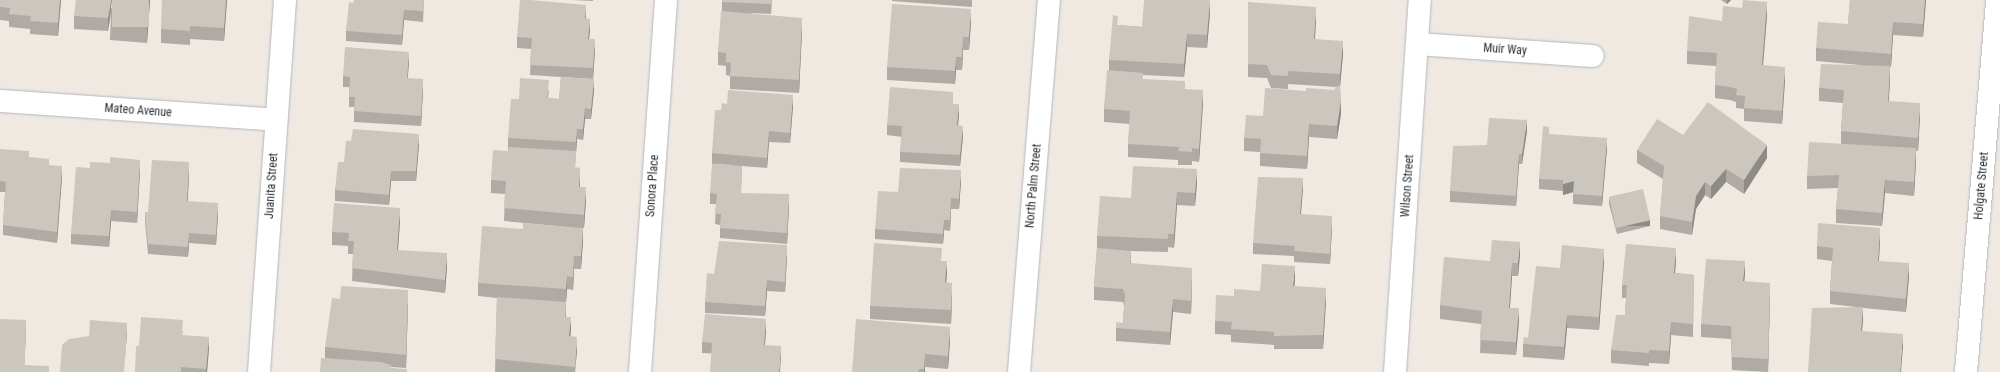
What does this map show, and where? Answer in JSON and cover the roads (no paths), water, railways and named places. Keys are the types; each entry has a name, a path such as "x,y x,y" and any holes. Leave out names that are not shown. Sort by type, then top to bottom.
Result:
{"street":[{"name":"Juanita Street","path":"259,372 284,0"},
{"name":"Sonora Place","path":"640,372 666,0"},
{"name":"North Palm Street","path":"1019,372 1049,0"},
{"name":"Wilson Street","path":"1395,372 1420,0"},
{"name":"Holgate Street","path":"1966,372 1998,0"},
{"name":"Muir Way","path":"1417,44 1593,56"},
{"name":"Mateo Avenue","path":"0,101 276,120"}]}
